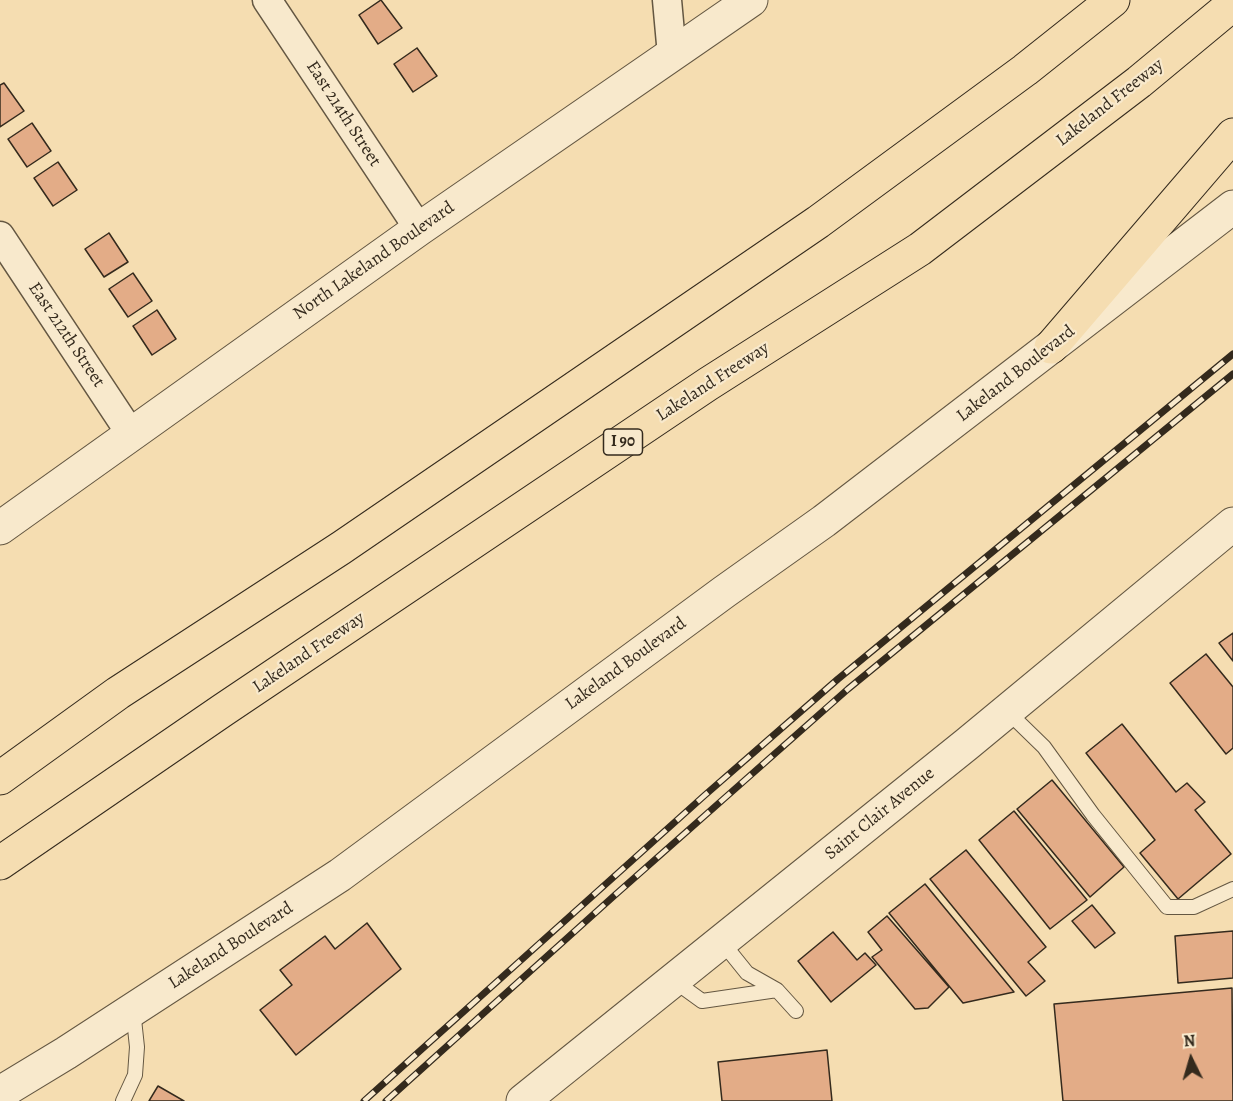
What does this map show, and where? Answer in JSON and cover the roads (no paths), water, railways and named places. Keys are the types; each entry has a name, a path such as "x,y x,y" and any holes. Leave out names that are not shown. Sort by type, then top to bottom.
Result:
{"highway":[{"path":"0,778 117,693 341,548 818,222 1025,70 1113,0"},
{"name":"Lakeland Freeway","path":"0,863 708,384 920,249 1139,82 1233,4"},
{"path":"1051,347 1233,135"}],"street":[{"name":"East 214th Street","path":"267,0 419,229"},
{"path":"667,0 672,55"},
{"name":"North Lakeland Boulevard","path":"0,528 419,229 751,0"},
{"name":"Lakeland Boulevard","path":"0,1093 340,875 724,592 824,522 1233,207"},
{"name":"East 212th Street","path":"0,236 131,434"},
{"name":"Saint Clair Avenue","path":"523,1101 1007,711 1233,524"}],"lane":[{"path":"1007,711 1044,747 1093,815 1167,907 1194,907 1233,889"},
{"path":"722,941 747,973 777,990 796,1011"},
{"path":"673,980 702,1001 777,990"},
{"path":"123,1101 135,1075 138,1047 133,1009"}],"railway":[{"path":"364,1101 838,679 1233,354"},
{"path":"386,1101 848,689 1233,374"}]}
